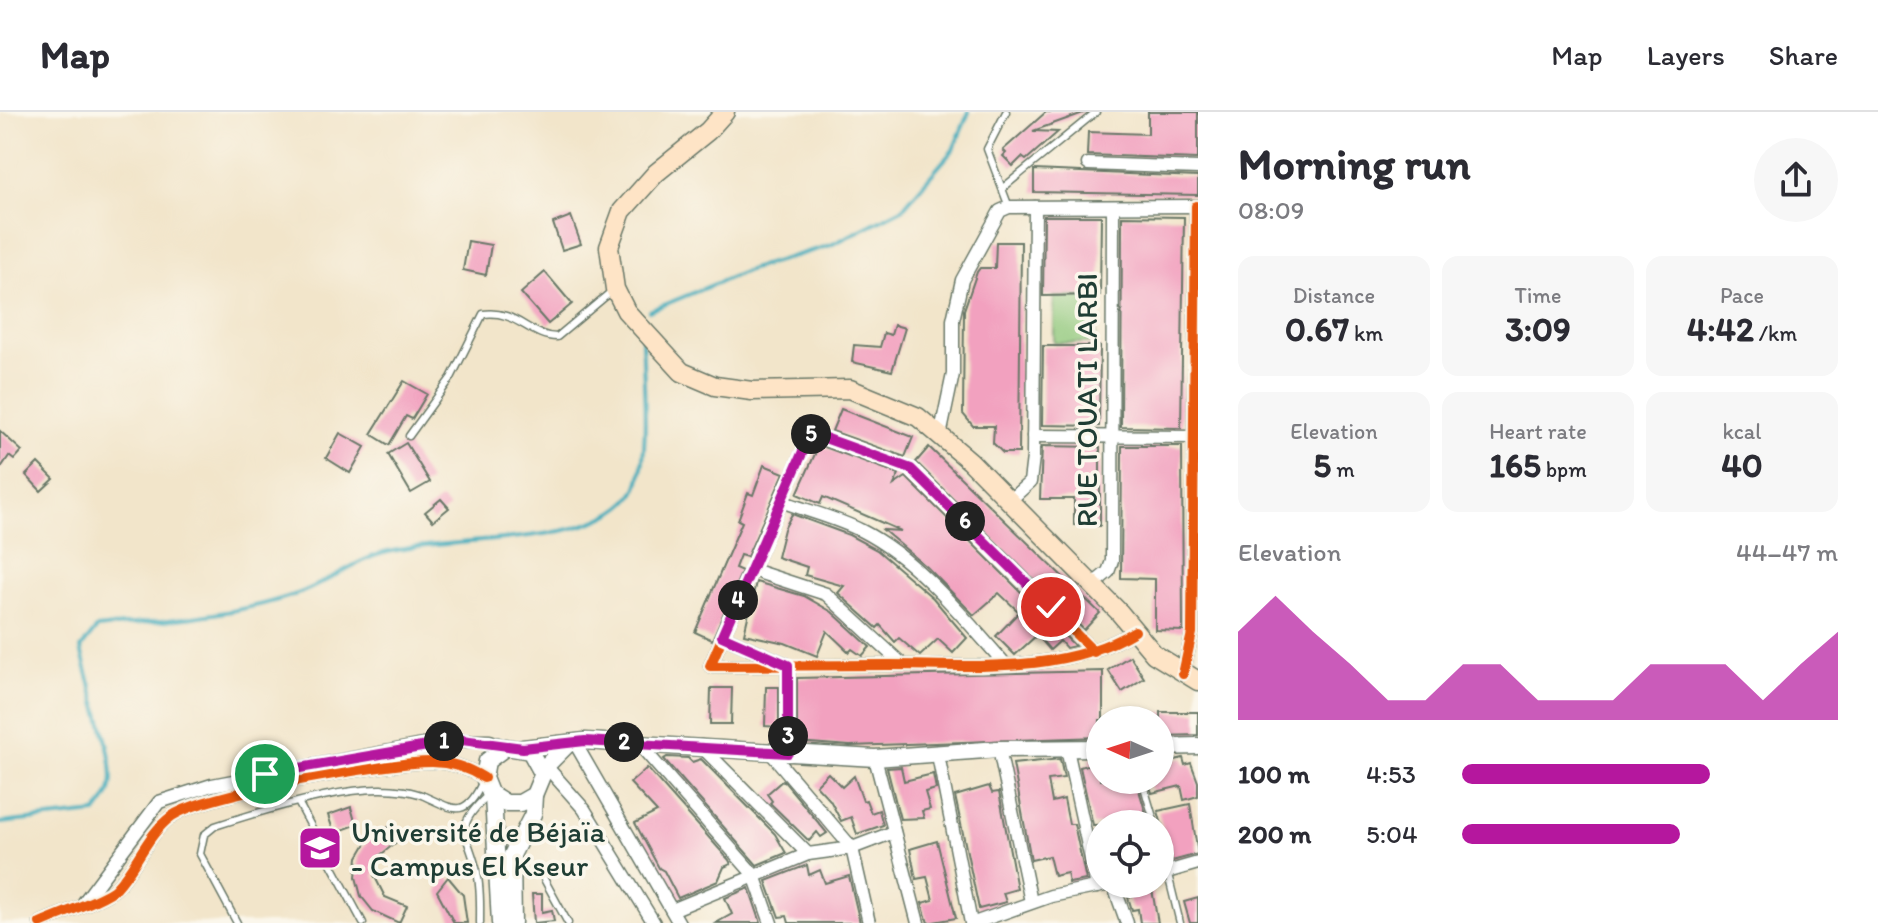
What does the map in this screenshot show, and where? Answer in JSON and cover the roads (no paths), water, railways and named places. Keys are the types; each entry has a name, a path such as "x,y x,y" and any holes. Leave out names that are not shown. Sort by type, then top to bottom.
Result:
{"main road":[{"path":"725,112 708,131 656,173 622,211 609,247 615,289 626,311 682,372 715,386 752,391 850,389 918,417 1009,501 1092,585 1154,654 1191,678"}],"street":[{"path":"1088,164 1198,168"},
{"path":"940,436 953,374 953,320 962,280 1000,211 1009,207 1197,206 1191,678"},
{"path":"1009,501 1030,482 1035,207"},
{"name":"RUE TOUATI LARBI","path":"1092,585 1108,572 1112,561 1113,207"},
{"path":"1094,652 911,469 811,433 710,666 1006,665 1094,652 1106,649 1135,631"},
{"path":"1033,436 1196,437"},
{"path":"781,501 862,531 888,548 949,601 1006,665"},
{"path":"752,570 826,594 903,665"},
{"path":"722,636 788,665"},
{"path":"788,665 788,753"},
{"path":"84,902 159,802 212,785 443,741 490,741 515,747 536,757 584,809 654,923"},
{"path":"638,743 754,875 771,923"},
{"path":"500,923 487,761 515,747 638,743 875,758 999,749 1086,748"},
{"path":"513,923 512,855 533,814 534,795 544,769 571,744"},
{"path":"571,744 679,923"},
{"path":"701,746 808,854"},
{"path":"1174,747 1198,746"},
{"path":"999,749 1031,902"},
{"path":"1067,749 1086,836"},
{"path":"771,753 852,848 869,923"},
{"path":"938,755 972,923 1031,902 1086,890"},
{"path":"875,758 918,923"},
{"path":"40,923 84,902 104,898 116,888 157,828 174,814 198,806 284,785 405,764 455,765 513,804 534,795"},
{"path":"672,910 808,854 852,848 894,832"},
{"path":"1174,870 1198,863"},
{"path":"1117,898 1127,923"}],"lane":[{"path":"1006,112 987,149 989,160 1004,187 1009,207"},
{"path":"1004,187 1096,112"},
{"path":"409,436 451,378 483,314 508,314 549,337 557,337 615,289"},
{"path":"237,923 202,861 201,841 215,826 299,804 381,789 422,795 445,808 457,810 489,789"},
{"path":"480,923 477,871 463,827 489,789"},
{"path":"299,804 360,922"},
{"path":"538,868 568,923"},
{"path":"1172,898 1180,923"}],"waterway":[{"path":"649,311 751,269 831,245 902,209 953,150 969,112"},
{"path":"0,823 96,813 108,796 112,778 111,761 81,648 97,628 196,617 244,608 306,591 376,555 415,547 554,532 612,513 632,496 642,466 645,421 642,340"}],"place":[{"name":"Université de Béjaïa - Campus El Kseur","path":"320,848"}]}
